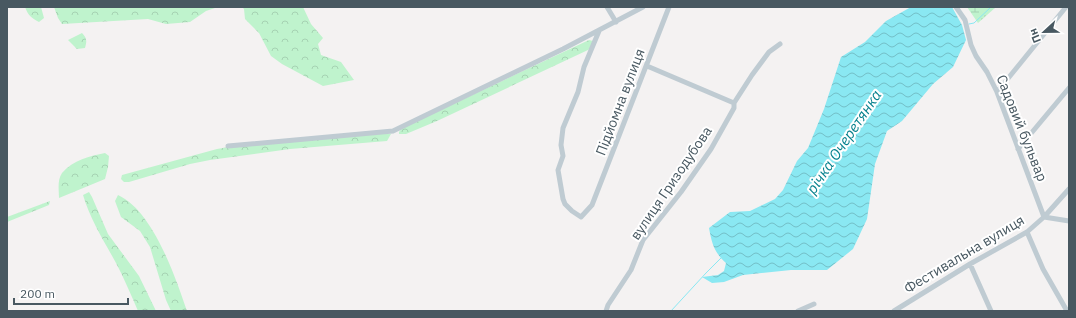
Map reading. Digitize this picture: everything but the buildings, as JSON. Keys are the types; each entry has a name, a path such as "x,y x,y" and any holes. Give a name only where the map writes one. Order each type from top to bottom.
{"street":[{"path":"607,7 616,22"},
{"path":"228,146 393,131 600,31 643,7"},
{"name":"Підйомна вулиця","path":"600,31 584,67 578,92 563,128 560,145 562,156 558,170 563,199 572,212 581,217 592,206 669,7"},
{"name":"Садовий бульвар","path":"956,7 965,20 971,45 976,56 987,72 997,92 1044,217"},
{"path":"997,92 1066,7"},
{"name":"вулиця Гризодубова","path":"606,311 612,298 631,270 643,240 681,192 711,149 734,108 734,103 752,75 769,52 780,44"},
{"path":"647,66 734,103"},
{"path":"1018,149 1069,88"},
{"path":"1044,217 1069,189"},
{"name":"Фестивальна вулиця","path":"894,311 970,264 1027,232 1044,217 1069,221"},
{"path":"1027,232 1043,269 1067,311"},
{"path":"970,264 991,311"},
{"path":"798,311 814,304"}],"green space":[{"path":"25,7 41,7 44,18 39,22 36,21 30,16"},
{"path":"54,7 218,7 206,11 190,22 166,24 148,19 62,24"},
{"path":"242,7 303,7 311,24 323,38 318,44 321,55 341,62 354,80 323,86 282,64 271,56 259,33 245,19 244,9"},
{"path":"967,7 996,7 978,23"},
{"path":"82,33 86,40 85,48 77,49 68,40"},
{"path":"589,40 593,41 592,47 588,50 437,121 406,134 399,134 402,128"},
{"path":"391,134 387,141 290,149 210,160 190,164 129,182 124,182 121,179 122,175 217,149 240,145"},
{"path":"105,153 109,156 105,179 59,198 59,179 66,169 82,159"},
{"path":"89,192 108,234 139,276 156,311 138,311 119,269 89,213 83,195"},
{"path":"118,195 131,203 142,215 152,230 169,263 187,311 171,311 166,300 150,247 140,231 121,217 115,201"},
{"path":"50,201 49,205 7,222 7,217"}],"water":[{"path":"911,7 952,7 962,25 966,40 953,67 933,84 902,121 887,131 875,164 867,219 853,249 827,270 791,270 743,275 724,282 712,283 702,277 718,275 724,271 726,263 714,247 709,228 730,212 750,211 775,199 783,190 797,161 808,148 824,109 841,57 865,42 886,21"}],"waterway":[{"name":"річка Очеретянка","path":"969,24 974,23 991,7"},
{"name":"річка Очеретянка","path":"671,311 721,258"}]}
